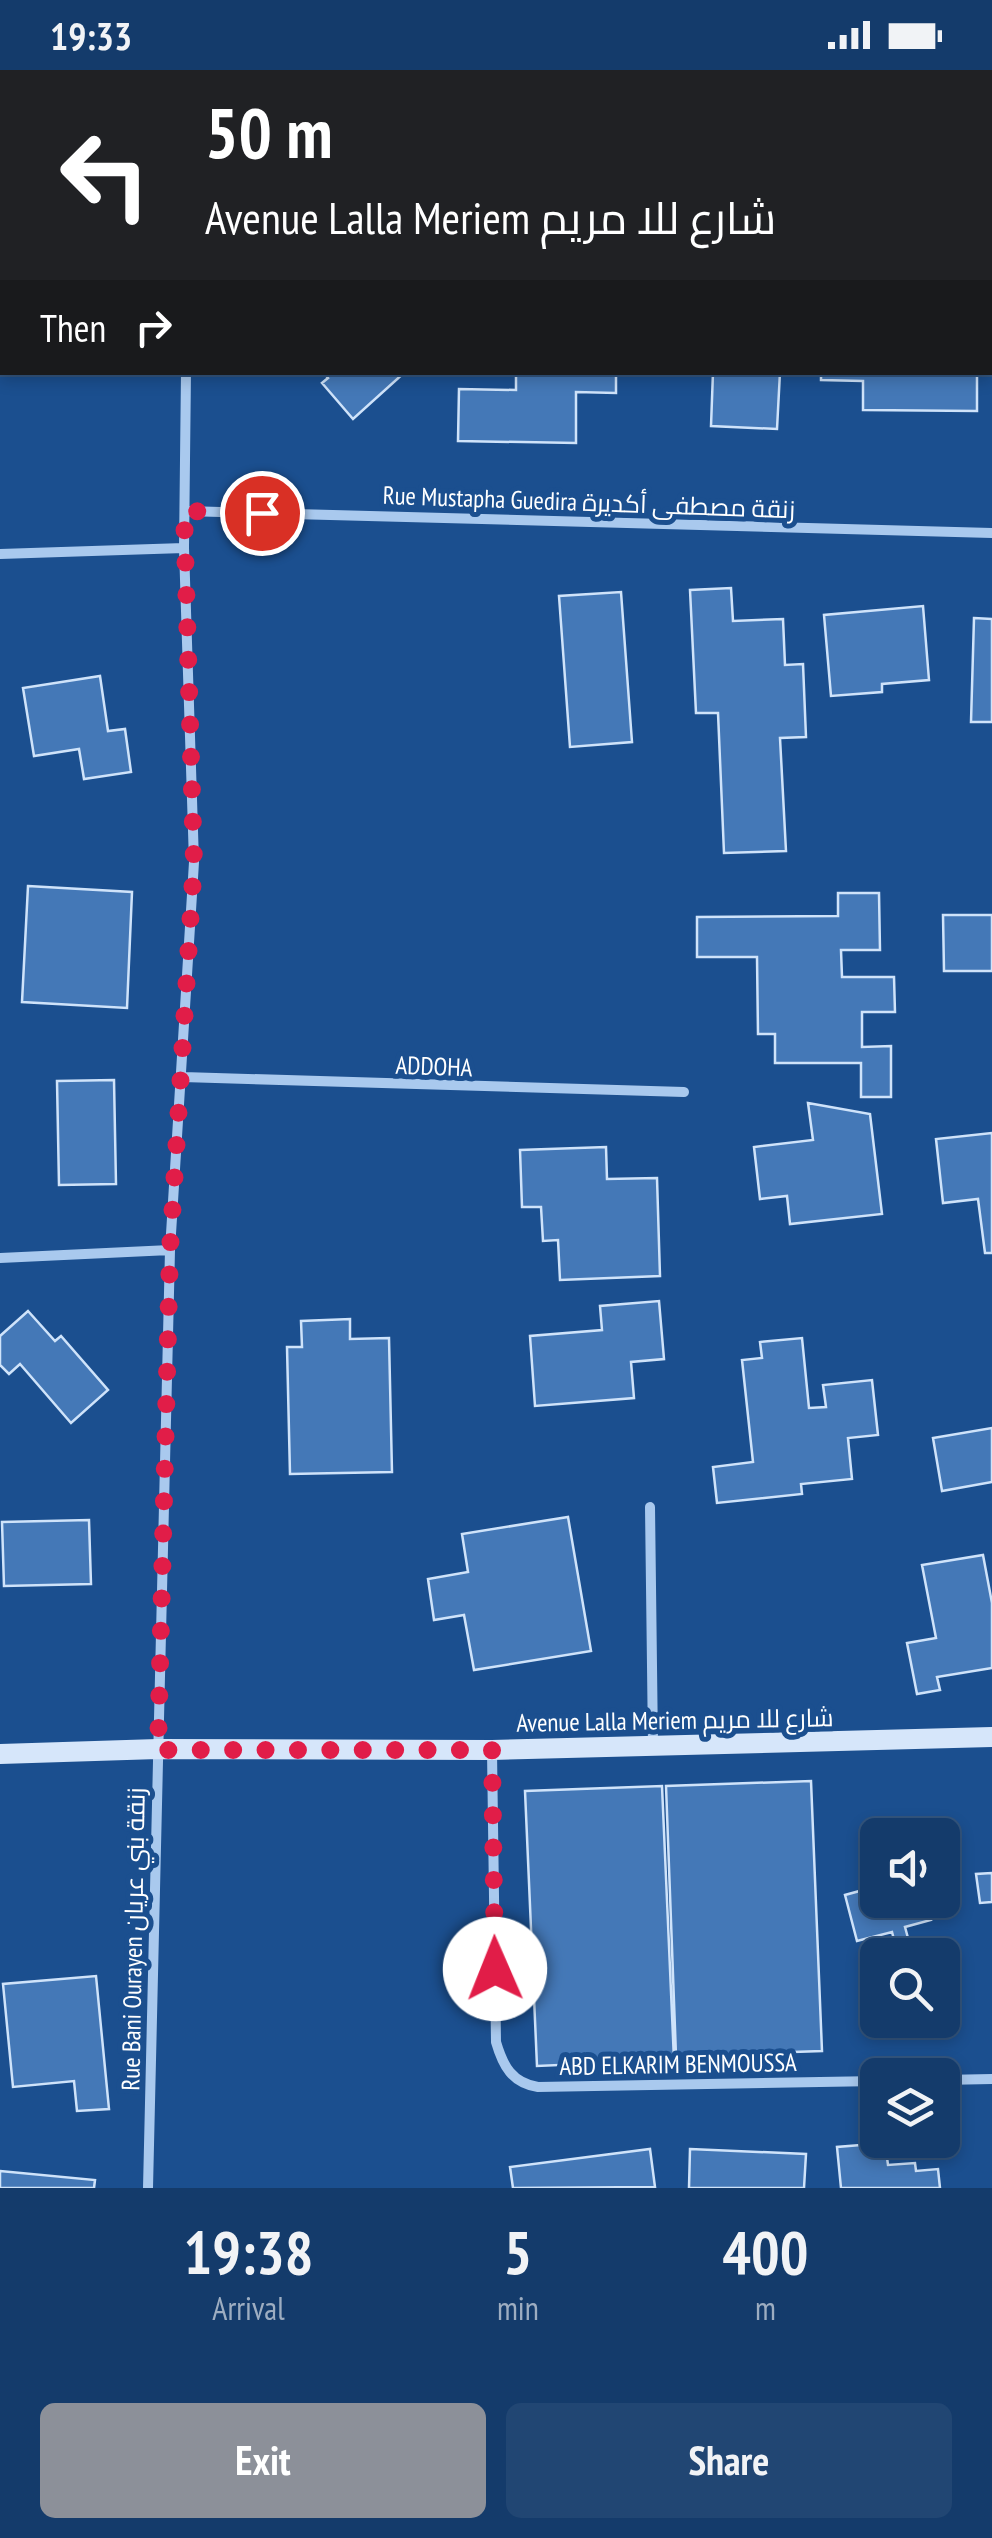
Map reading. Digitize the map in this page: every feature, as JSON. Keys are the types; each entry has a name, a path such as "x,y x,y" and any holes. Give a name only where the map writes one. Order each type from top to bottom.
{"street":[{"name":"Rue Bani Ourayen زنقة بني عريان","path":"148,2188 170,1250 194,862 184,548 186,375"},
{"name":"Rue Mustapha Guedira زنقة مصطفى أكديرة","path":"184,511 992,533"},
{"path":"0,554 184,548"},
{"name":"ADDOHA","path":"182,1077 684,1092"},
{"path":"0,1258 170,1250"},
{"path":"650,1507 653,1745"},
{"name":"Avenue Lalla Meriem شارع للا مريم","path":"0,1754 492,1750 992,1737"},
{"name":"ABD ELKARIM BENMOUSSA","path":"492,1750 496,2042 500,2058 516,2079 538,2087 860,2081"},
{"path":"960,2080 992,2079"}],"building":[{"path":"326,375 402,375 353,419 322,383 328,378"},
{"path":"516,375 616,375 616,393 576,392 576,443 458,441 459,389 516,390"},
{"path":"713,375 780,375 777,429 711,426"},
{"path":"821,375 977,375 977,411 863,410 863,381 821,380"},
{"path":"731,588 733,621 783,619 785,665 803,664 806,737 780,738 786,851 724,853 718,713 696,713 690,590"},
{"path":"621,592 632,742 570,747 559,596"},
{"path":"923,606 929,680 882,684 882,692 831,696 824,615"},
{"path":"974,618 992,619 992,722 971,722"},
{"path":"100,676 108,731 125,729 131,772 84,779 79,749 34,756 23,688"},
{"path":"28,886 132,892 127,1008 22,1002"},
{"path":"838,893 879,893 880,950 841,950 842,977 894,977 895,1012 862,1012 862,1047 891,1046 891,1097 861,1097 861,1063 775,1063 775,1034 758,1034 757,957 697,957 697,917 838,916"},
{"path":"943,915 992,915 992,971 944,971"},
{"path":"114,1080 116,1184 59,1185 57,1081"},
{"path":"808,1103 870,1114 882,1214 790,1224 787,1196 760,1199 754,1147 813,1140"},
{"path":"992,1133 992,1253 985,1253 978,1199 943,1203 936,1139"},
{"path":"606,1147 607,1179 657,1178 660,1276 560,1280 558,1240 543,1241 541,1207 522,1207 520,1150"},
{"path":"659,1301 664,1359 631,1362 634,1398 535,1406 530,1336 602,1330 600,1306"},
{"path":"28,1311 55,1341 61,1336 108,1390 71,1423 20,1364 9,1374 0,1365 0,1336"},
{"path":"350,1319 350,1339 389,1338 392,1472 290,1474 287,1347 302,1347 301,1321"},
{"path":"802,1338 809,1408 826,1407 823,1385 872,1380 878,1435 848,1438 852,1479 801,1484 802,1494 717,1503 713,1467 753,1462 742,1360 762,1358 760,1342"},
{"path":"992,1428 992,1482 942,1491 933,1438"},
{"path":"568,1517 591,1651 474,1670 464,1615 434,1620 428,1579 468,1572 462,1534"},
{"path":"89,1520 91,1584 4,1586 2,1522"},
{"path":"983,1555 992,1603 992,1668 937,1677 940,1690 917,1694 907,1643 936,1638 922,1565"},
{"path":"811,1781 822,2051 676,2056 666,1786"},
{"path":"662,1786 674,2060 537,2066 525,1791"},
{"path":"992,1873 992,1902 980,1903 976,1874"},
{"path":"860,1891 860,1918 931,1920 905,1927 908,1938 894,1938 892,1932 857,1941 845,1895"},
{"path":"96,1976 109,2109 77,2111 74,2081 13,2087 3,1984"},
{"path":"860,2145 860,2158 887,2158 888,2165 915,2163 916,2171 938,2169 940,2188 841,2188 837,2147"},
{"path":"650,2149 655,2187 513,2188 510,2167"},
{"path":"690,2149 806,2154 804,2188 689,2188"},
{"path":"0,2171 95,2180 94,2188 0,2188"}],"route":[{"path":"262,513 184,511 194,862 170,1250 158,1750 492,1750 495,1969"}]}
